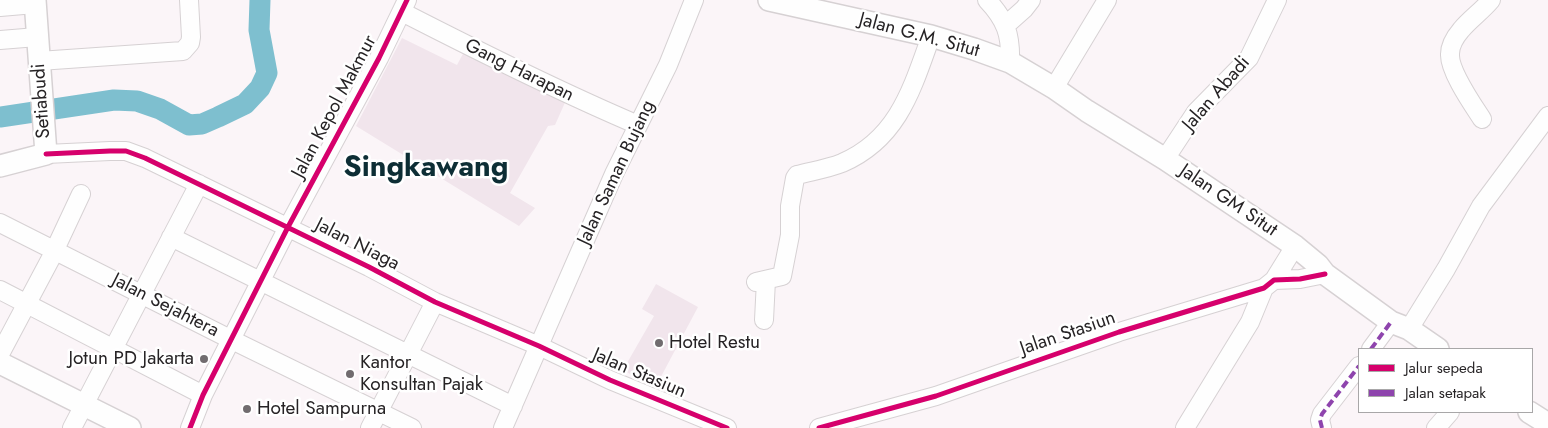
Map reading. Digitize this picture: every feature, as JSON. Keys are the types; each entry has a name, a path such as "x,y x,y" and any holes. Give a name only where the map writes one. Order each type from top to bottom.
{"main road":[{"name":"Jalan G.M. Situt","path":"769,0 932,36 1010,62"},
{"name":"Setiabudi","path":"0,166 46,154 35,2"},
{"name":"Jalan GM Situt","path":"1010,62 1165,159 1295,246 1318,265 1325,274 1400,326 1436,348"},
{"path":"0,363 130,428"},
{"path":"1531,413 1548,424"}],"street":[{"path":"39,61 183,51 190,43 191,37 189,0"},
{"name":"Jalan Saman Bujang","path":"502,428 614,174 668,65 694,0"},
{"path":"987,0 1006,25 1011,47 1010,62"},
{"path":"1006,25 1031,0"},
{"path":"1054,88 1107,0"},
{"name":"Jalan Abadi","path":"1165,159 1196,112 1249,58 1277,0"},
{"path":"1482,119 1458,78 1450,58 1450,52 1454,40 1462,29 1491,0"},
{"path":"0,7 35,2"},
{"name":"Gang Harapan","path":"405,6 466,45 576,98 638,125"},
{"name":"Jalan Kepol Makmur","path":"190,428 203,395 288,228 405,6"},
{"path":"764,320 761,281 782,276 790,235 790,206 795,178 797,175 842,163 874,144 898,116 932,36"},
{"path":"0,40 37,37"},
{"path":"1373,348 1400,326 1446,269 1481,206 1548,116"},
{"name":"Jalan Niaga","path":"46,154 92,151 126,152 145,158 369,267 434,302 539,346"},
{"path":"72,428 199,184"},
{"path":"0,354 28,304 82,194"},
{"name":"Jalan Sejahtera","path":"0,222 232,340 412,428"},
{"path":"171,237 512,406"},
{"path":"1185,428 1250,322 1269,284 1295,246"},
{"name":"Jalan Stasiun","path":"820,428 936,396 1119,332 1269,284 1325,274"},
{"path":"0,290 203,395"},
{"path":"370,428 434,302"},
{"name":"Jalan Stasiun","path":"539,346 610,380 727,428"},
{"path":"1322,428 1320,420 1322,414 1358,367"},
{"path":"1436,428 1449,413"}],"shaded area":[{"path":"402,38 457,65 466,48 567,98 555,125 548,126 510,193 535,208 519,226 356,126"},
{"name":"Hotel Restu","path":"656,284 698,307 655,388 623,370 654,316 642,309"}],"waterway":[{"path":"0,117 114,100 137,101 160,109 189,125 202,124 218,117 245,104 260,88 267,73 259,30 260,0"}],"marked path":[{"path":"1372,348 1391,322"},
{"path":"1322,428 1320,420 1322,414 1358,367"}],"cycle path":[{"path":"190,428 203,395 288,227 379,58 407,0"},
{"path":"46,154 126,151 145,158 369,267 435,302 539,346 610,380 727,428"},
{"path":"819,428 936,396 1119,332 1264,288 1274,280 1300,279 1325,274"}],"place":[{"name":"Hotel Restu","path":"659,343"},
{"name":"Jotun PD Jakarta","path":"204,359"},
{"name":"Kantor Konsultan Pajak","path":"350,374"},
{"name":"Hotel Sampurna","path":"247,409"}],"district":[{"name":"Singkawang","path":"426,169"}]}
